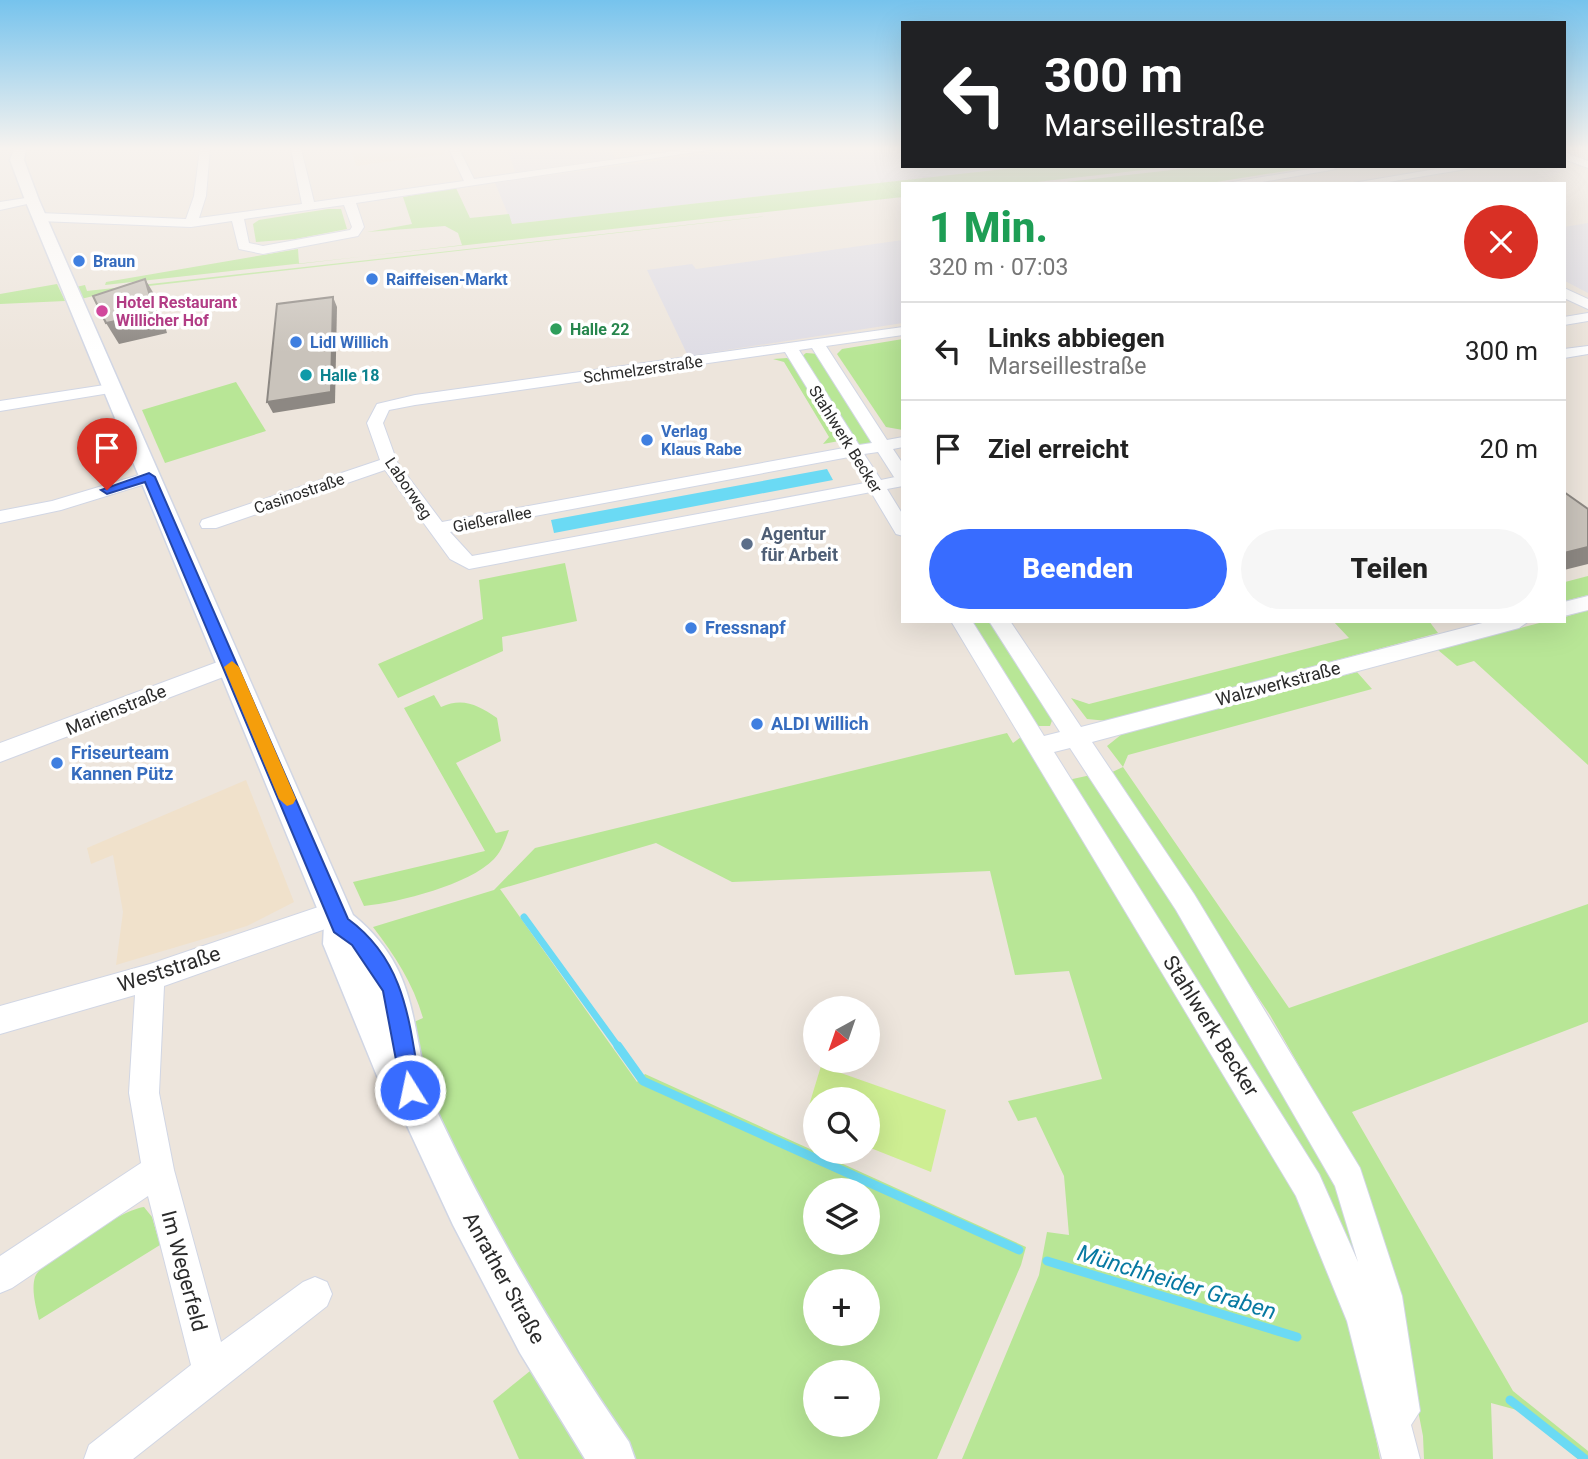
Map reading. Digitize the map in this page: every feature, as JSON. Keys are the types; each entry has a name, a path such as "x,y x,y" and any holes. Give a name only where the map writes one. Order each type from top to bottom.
{"street":[{"name":"Anrather Straße","path":"39,217 338,919 340,944 390,1063 410,1090 498,1270 541,1348 612,1459"},
{"path":"41,217 191,223 244,217"},
{"path":"191,223 193,217"},
{"path":"238,218 243,246 263,250 355,233 358,227 355,217"},
{"path":"1566,293 1588,305"},
{"path":"1566,321 1588,317"},
{"name":"Schmelzerstraße","path":"383,407 901,331"},
{"name":"Stahlwerk Becker","path":"817,344 901,476"},
{"name":"Stahlwerk Becker","path":"790,348 901,527"},
{"path":"1566,354 1588,350"},
{"path":"0,406 111,389"},
{"name":"Laborweg","path":"383,407 375,423 389,463 437,529"},
{"name":"Gießerallee","path":"901,442 437,529 459,558 469,563 876,487 901,480"},
{"name":"Casinostraße","path":"209,524 389,463"},
{"path":"0,517 55,506 149,477"},
{"path":"1566,608 1588,603"},
{"name":"Stahlwerk Becker","path":"962,623 1308,1185 1365,1321 1403,1459"},
{"name":"Stahlwerk Becker","path":"1000,623 1185,902 1349,1179 1385,1296 1405,1438 1403,1459"},
{"name":"Walzwerkstraße","path":"1038,747 1511,623"},
{"name":"Marienstraße","path":"0,753 231,664"},
{"name":"Weststraße","path":"0,1020 338,919"},
{"name":"Im Wegerfeld","path":"150,977 144,1093 158,1170 211,1372"},
{"path":"0,1276 158,1170"},
{"path":"103,1459 211,1372 315,1294"}],"shaded area":[{"path":"509,217 574,217 512,224"},
{"path":"1588,223 1588,293 1566,282 1566,227"},
{"path":"901,240 901,323 688,356 647,270 692,264 696,269"},
{"path":"246,780 294,902 247,926 116,965 123,912 113,855 91,864 87,848"}],"green space":[{"path":"277,217 343,217 347,229 295,239 256,242 253,224 259,220"},
{"path":"410,217 510,217 512,224 574,217 722,217 362,257 462,245 458,233 445,226 367,232 412,224"},
{"path":"758,217 122,289 81,299 76,287 85,285 87,291"},
{"path":"298,249 299,264 105,285 106,282"},
{"path":"57,284 65,301 0,304 0,294"},
{"path":"901,339 901,430 886,427 837,354 842,349"},
{"path":"806,353 819,354 873,442 866,447 857,445 801,357"},
{"path":"787,358 794,363 838,434 839,441 823,444 829,437 784,362 773,359"},
{"path":"236,382 266,431 165,463 142,410"},
{"path":"565,563 577,621 502,637 503,651 398,698 378,664 483,619 479,580"},
{"path":"1588,576 1588,595 1566,601 1566,582"},
{"path":"1588,610 1588,765 1474,661 1457,666 1438,650 1539,623 1566,623 1566,617"},
{"path":"969,623 993,623 1054,715 1050,726 1036,726"},
{"path":"1335,623 1430,623 1438,633 1108,721 1087,719 1071,698 1089,704 1349,638"},
{"path":"1357,672 1372,689 1128,755 1123,767 1107,746 1122,734"},
{"path":"434,695 441,707 456,703 470,704 497,718 501,741 456,763 496,833 509,830 497,856 468,877 433,891 364,906 353,882 485,851 404,708"},
{"path":"1007,733 1013,743 1021,737 1300,1193 1357,1344 1380,1459 962,1459 1039,1275 1047,1232 1069,1235 1064,1176 1036,1117 1018,1121 1008,1101 1102,1079 1069,971 1015,975 990,871 732,882 656,843 500,889 637,1082 645,1074 803,1146 803,1164 843,1164 874,1178 803,1178 803,1255 880,1255 880,1181 1026,1247 1021,1265 937,1459 636,1459 537,1304 477,1194 450,1139 407,1025 423,1018 419,1005 402,970 373,927 494,890 535,848"},
{"path":"1123,767 1289,1008 1588,904 1588,1022 1352,1112 1513,1391 1588,1451 1588,1459 1578,1459 1517,1410 1491,1403 1493,1459 1424,1459 1423,1436 1391,1272 1356,1165 1270,1015 1108,774"},
{"path":"1091,775 1249,1023 1342,1187 1369,1293 1316,1176 1229,1030 1068,780"},
{"path":"819,1073 841,1073 946,1110 931,1172 880,1152 880,1087 815,1087"},
{"path":"144,1207 152,1217 160,1245 39,1320 34,1287 35,1277 41,1269 52,1258 85,1236 120,1216"},
{"path":"530,1371 587,1459 519,1459 493,1401"}],"water":[{"path":"827,469 833,480 554,533 551,520"}],"building":[{"path":"145,279 155,313 106,323 93,296"},
{"name":"Halle 18","path":"333,297 331,392 267,402 277,304"},
{"path":"1566,493 1588,509 1588,547 1566,552"}],"waterway":[{"name":"Münchheider Graben","path":"524,917 619,1048"},
{"name":"Münchheider Graben","path":"618,1046 643,1081 1019,1250"},
{"name":"Münchheider Graben","path":"1047,1261 1297,1337"},
{"name":"Münchheider Graben","path":"1510,1400 1585,1459"}],"slow traffic":[{"path":"232,667 287,799"}],"place":[{"name":"Braun","path":"79,261"},
{"name":"Raiffeisen-Markt","path":"372,279"},
{"name":"Hotel Restaurant Willicher Hof","path":"102,311"},
{"name":"Halle 22","path":"556,329"},
{"name":"Lidl Willich","path":"296,342"},
{"name":"Halle 18","path":"306,375"},
{"name":"Verlag Klaus Rabe","path":"647,440"},
{"name":"Agentur für Arbeit","path":"747,544"},
{"name":"Fressnapf","path":"691,628"},
{"name":"ALDI Willich","path":"757,724"},
{"name":"Friseurteam Kannen Pütz","path":"57,763"}],"route":[{"path":"107,490 149,477 341,925 359,938 392,988 410,1090"}]}
